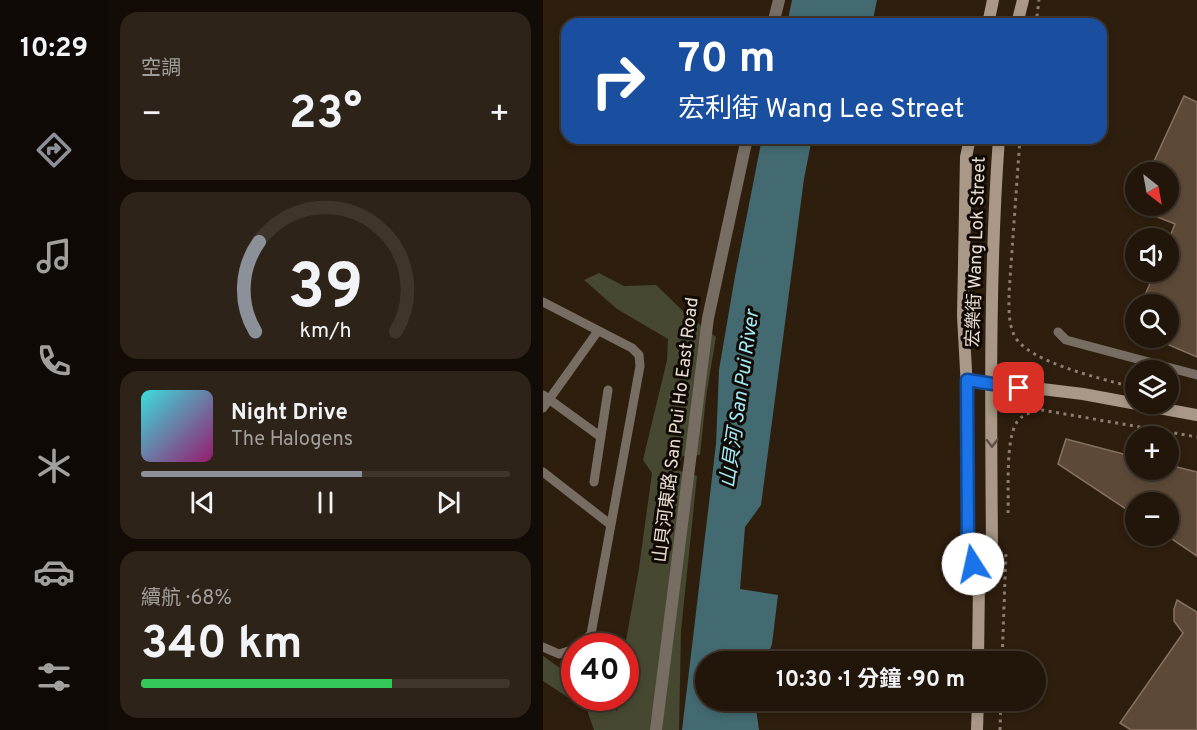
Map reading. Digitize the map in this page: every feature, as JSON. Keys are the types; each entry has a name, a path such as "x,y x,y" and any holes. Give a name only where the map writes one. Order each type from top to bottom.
{"street":[{"path":"774,18 779,0"},
{"path":"989,18 993,0"},
{"path":"1018,18 1023,0"},
{"name":"山貝河東路 San Pui Ho East Road","path":"656,730 708,318 746,144"},
{"name":"宏樂街 Wang Lok Street","path":"969,144 966,157 963,316 967,380 968,548 979,580 978,651"},
{"name":"宏樂街 Wang Lok Street","path":"979,580 992,547 993,220 999,144"},
{"path":"967,380 1083,394 1197,415"},
{"path":"977,730 978,711"}],"lane":[{"path":"543,302 632,348 639,355 641,366 591,633"},
{"path":"543,408 546,397 598,330"},
{"path":"1057,332 1066,340 1197,375"},
{"path":"594,482 608,390"},
{"path":"546,397 601,437"},
{"path":"543,472 611,525"},
{"path":"543,647 561,653"}],"path":[{"path":"1037,18 1039,0"},
{"path":"1020,144 1009,293 1010,318 1014,335 1023,347 1055,364 1125,385"},
{"path":"1028,413 1042,410 1197,438"},
{"path":"1000,730 1001,711"}],"green space":[{"path":"599,273 624,286 656,285 683,311 716,337 706,397 700,455 682,456 676,470 697,476 681,631 679,730 594,730 587,711 639,711 639,633 627,633 652,473 643,460 667,360 668,339 617,309 584,280"},
{"path":"543,656 561,669 561,693 543,681"}],"water":[{"path":"792,0 877,0 873,18 788,18"},
{"name":"山貝河 San Pui River","path":"761,144 811,144 804,179 761,505 745,527 740,589 778,595 772,644 770,651 695,651 695,711 756,711 759,730 682,730 716,444 719,370"}],"building":[{"path":"1184,96 1197,102 1197,357 1176,348 1179,348 1179,294 1145,294 1151,282 1179,282 1179,228 1173,228 1175,224 1155,216 1179,216 1179,162 1154,162"},
{"path":"1066,439 1125,454 1125,480 1179,480 1179,468 1197,472 1197,556 1179,544 1179,492 1125,492 1125,508 1058,464"},
{"path":"1177,600 1197,612 1197,730 1131,730 1120,723 1183,633 1174,621"}],"route":[{"path":"973,564 968,548 967,380 1019,388"}]}
